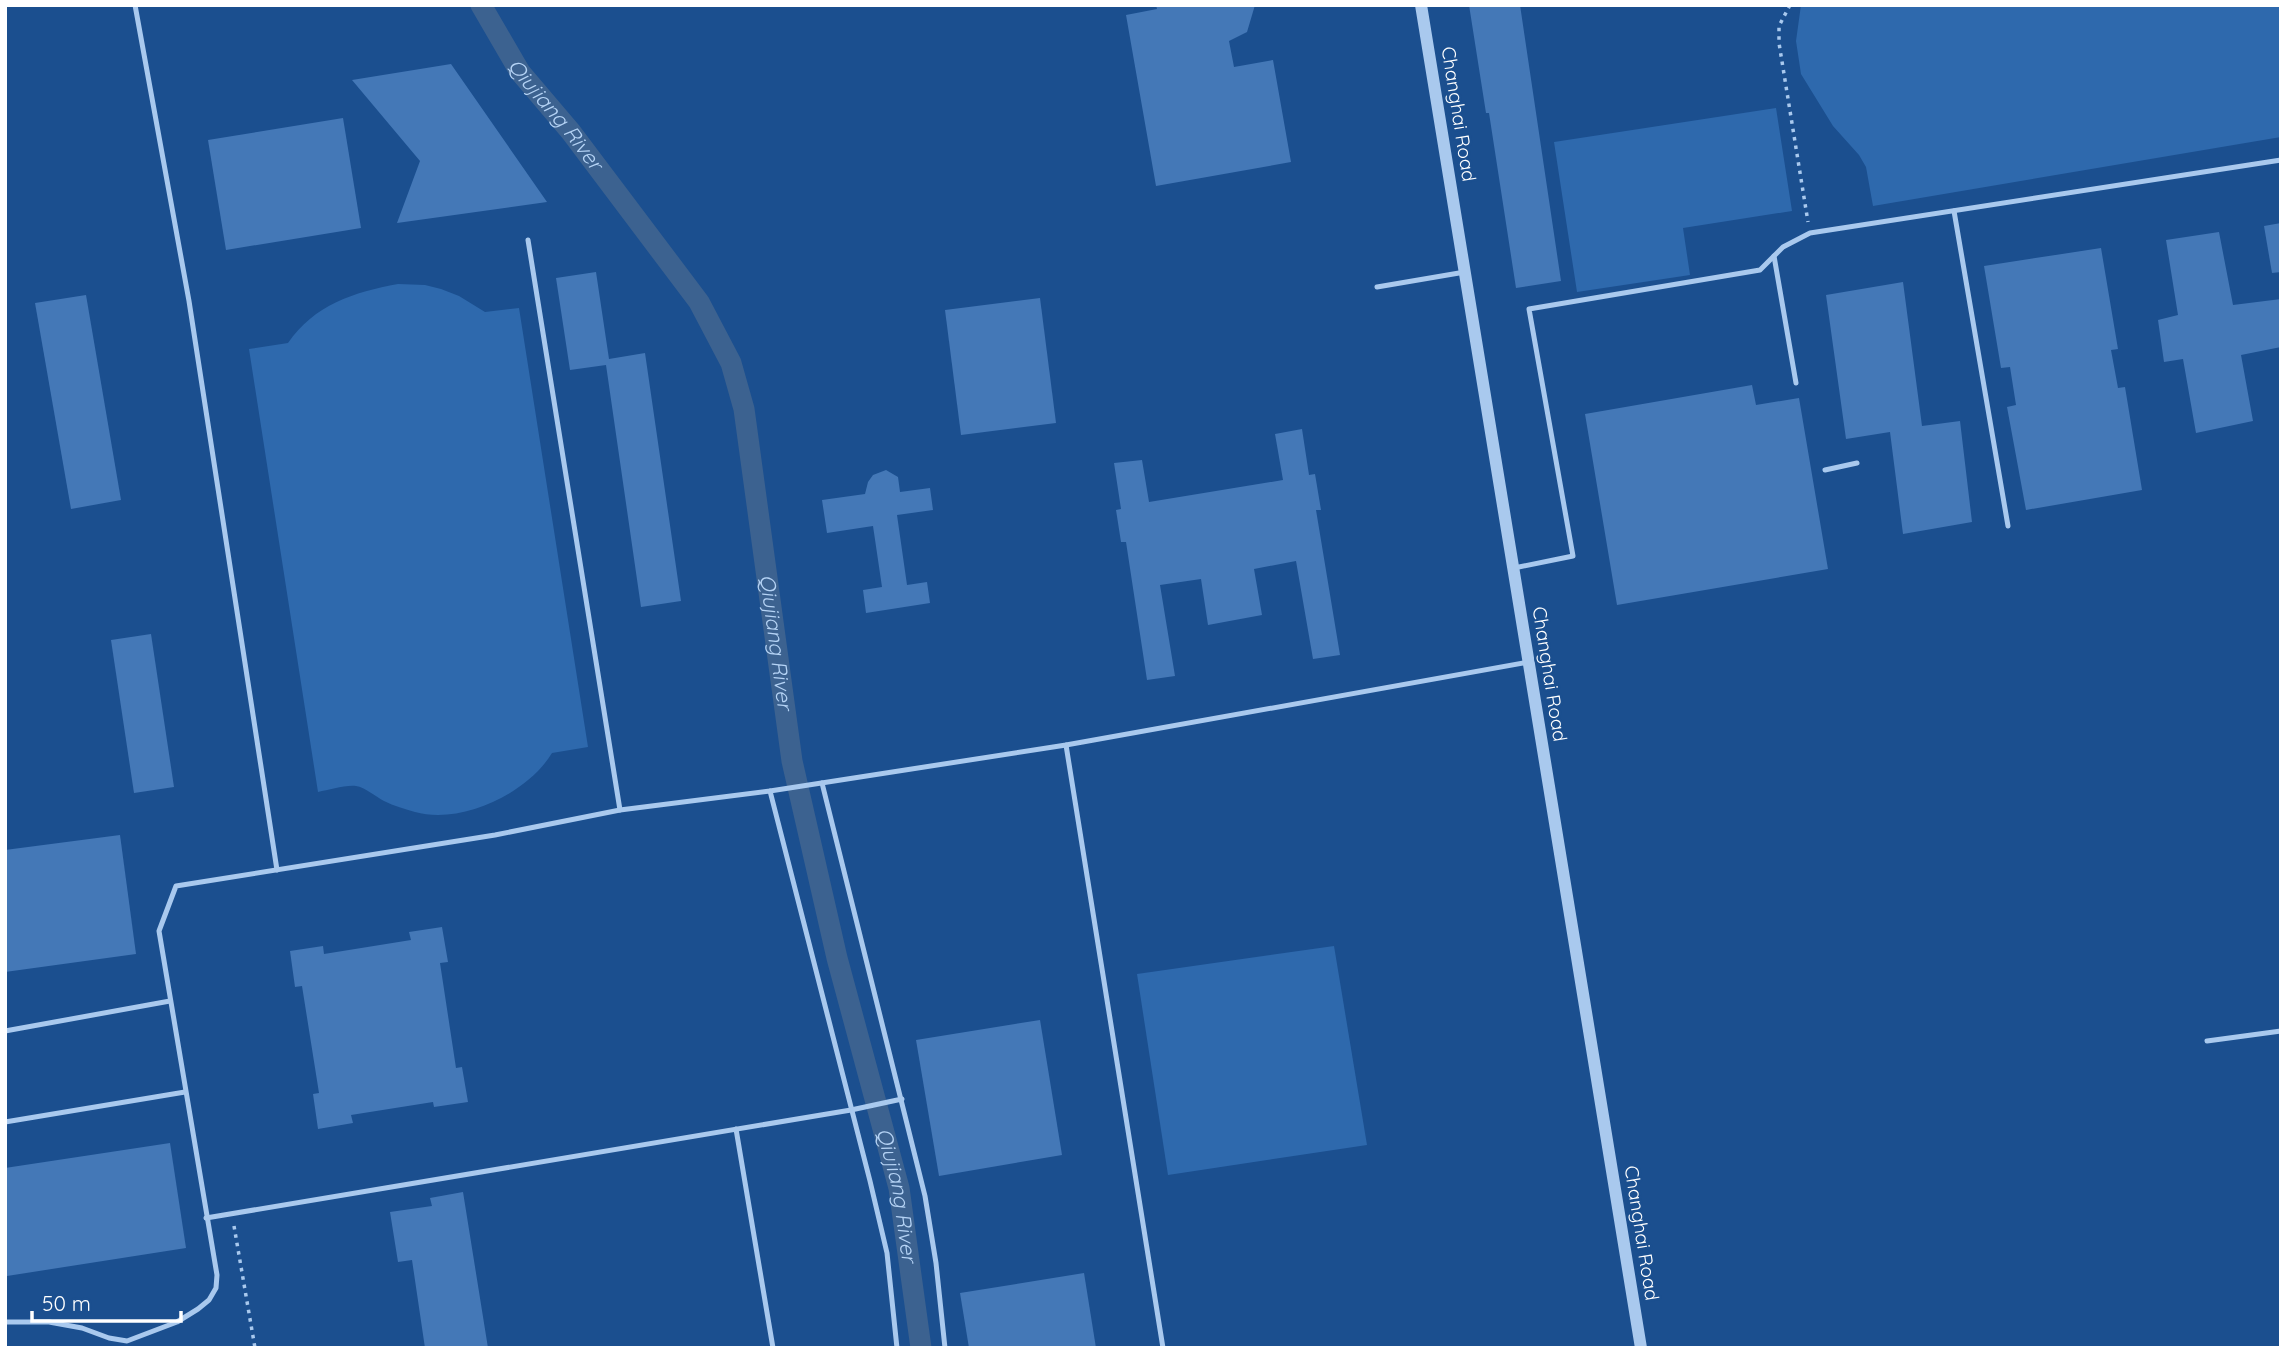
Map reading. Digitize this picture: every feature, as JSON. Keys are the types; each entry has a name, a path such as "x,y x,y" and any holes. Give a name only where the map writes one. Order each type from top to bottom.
{"street":[{"name":"Changhai Road","path":"1422,5 1641,1348"}],"lane":[{"path":"135,5 189,301 277,870"},
{"path":"1514,568 1573,556 1529,309 1760,270 1783,247 1810,233 2281,160"},
{"path":"1954,211 2008,526"},
{"path":"528,240 620,810"},
{"path":"1774,256 1796,383"},
{"path":"1377,287 1465,272"},
{"path":"1825,470 1857,463"},
{"path":"5,1322 49,1322 127,1341 177,1322 209,1300 216,1288 217,1275 159,931 176,886 495,835 620,810 770,791 1066,746 1529,662"},
{"path":"1066,746 1163,1348"},
{"path":"822,783 927,1210 945,1348"},
{"path":"770,791 887,1253 897,1348"},
{"path":"5,1031 170,1000"},
{"path":"2207,1041 2281,1031"},
{"path":"5,1122 186,1092"},
{"path":"206,1217 902,1100"},
{"path":"737,1129 774,1348"}],"path":[{"path":"1790,5 1779,26 1779,43 1810,233"},
{"path":"232,1214 255,1348"}],"shaded area":[{"path":"1801,5 2281,5 2281,137 1873,206 1866,167 1833,126 1801,74 1796,41"},
{"path":"1776,108 1792,211 1683,228 1690,275 1577,292 1554,142"},
{"path":"398,284 425,285 441,289 459,296 485,312 519,308 588,747 552,753 541,768 510,793 473,810 453,814 415,812 388,803 356,786 318,792 249,349 288,343 310,319 336,302 366,291"},
{"path":"1334,946 1367,1145 1168,1175 1137,974"}],"building":[{"path":"1156,5 1255,5 1247,32 1229,41 1234,67 1273,60 1291,162 1156,186 1126,15 1157,9"},
{"path":"1469,5 1520,5 1561,281 1516,288"},
{"path":"451,64 547,202 397,223 420,161 352,80"},
{"path":"343,118 361,228 226,250 208,140"},
{"path":"2281,223 2281,272 2272,273 2264,226"},
{"path":"2219,232 2233,305 2281,299 2281,347 2241,355 2253,421 2196,433 2183,359 2164,362 2158,320 2178,315 2166,240"},
{"path":"2101,248 2118,349 2111,350 2118,388 2125,387 2142,490 2026,510 2007,407 2016,405 2010,367 2001,368 1984,266"},
{"path":"596,272 609,359 645,353 681,601 641,607 606,365 570,370 556,278"},
{"path":"1903,282 1922,426 1960,421 1972,522 1903,534 1890,432 1846,439 1826,295"},
{"path":"86,295 121,500 71,509 35,303"},
{"path":"1040,298 1056,423 961,435 945,310"},
{"path":"1752,385 1756,405 1799,398 1828,569 1617,605 1585,414"},
{"path":"1302,429 1309,475 1315,474 1321,510 1316,510 1340,655 1313,659 1296,561 1254,569 1262,615 1208,625 1201,579 1160,585 1175,676 1147,680 1126,542 1121,542 1116,510 1121,509 1114,463 1142,460 1149,502 1283,480 1275,434"},
{"path":"886,470 898,477 900,492 930,488 933,510 897,515 907,585 927,582 930,603 866,613 863,590 882,587 873,526 827,533 822,500 865,494 873,475"},
{"path":"151,634 174,787 134,793 111,640"},
{"path":"120,835 136,954 5,972 5,850"},
{"path":"442,927 448,962 440,963 456,1068 462,1067 468,1102 434,1107 433,1102 351,1115 353,1123 318,1129 313,1094 319,1093 302,986 295,987 290,951 323,946 324,954 411,940 409,932"},
{"path":"1040,1020 1062,1155 939,1176 916,1040"},
{"path":"170,1143 186,1248 7,1276 5,1168"},
{"path":"463,1192 488,1348 425,1348 412,1260 398,1262 390,1212 432,1206 430,1198"},
{"path":"1084,1273 1096,1348 969,1348 960,1293"}],"waterway":[{"name":"Qiujiang River","path":"481,5 520,72 571,132 699,302 731,363 744,409 792,761 837,958 899,1188 921,1348"}]}
